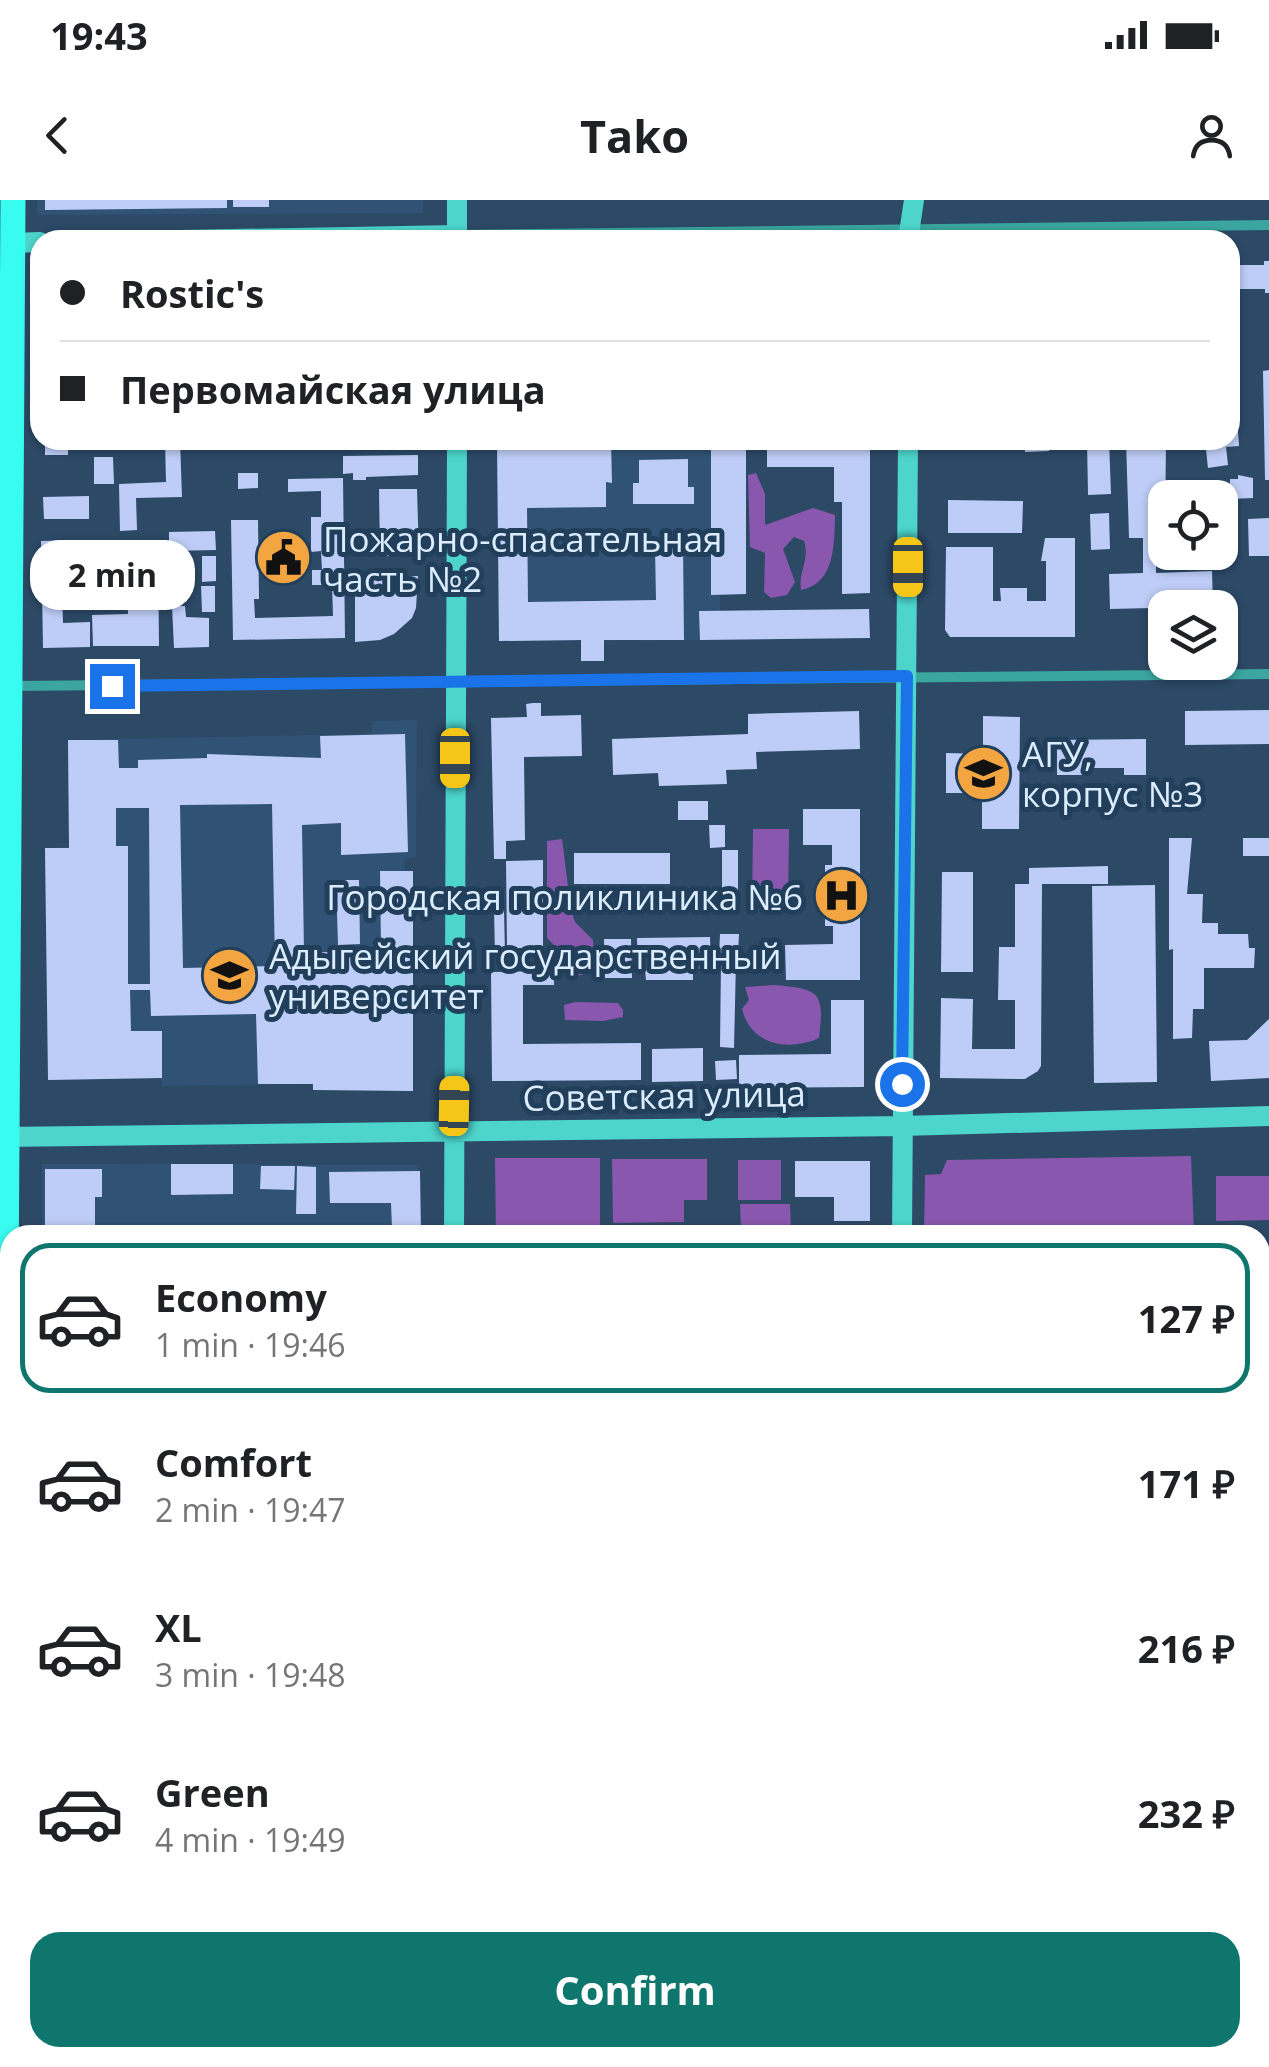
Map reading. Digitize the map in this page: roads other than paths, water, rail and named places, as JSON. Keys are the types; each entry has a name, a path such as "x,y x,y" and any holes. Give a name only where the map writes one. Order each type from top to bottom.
{"main road":[{"path":"4,1225 6,243 12,200"},
{"path":"457,200 457,230"},
{"path":"909,230 914,200"},
{"path":"454,1225 457,450"},
{"path":"902,1225 908,450"},
{"name":"Советская улица","path":"4,1137 902,1126 1269,1116"}],"street":[{"path":"1088,230 1269,225"},
{"path":"6,686 1269,674"}],"place":[{"name":"Пожарно-спасательная часть №2","path":"284,558"},
{"name":"АГУ, корпус №3","path":"983,773"},
{"name":"Городская поликлиника №6","path":"842,896"},
{"name":"Адыгейский государственный университет","path":"230,975"}]}
